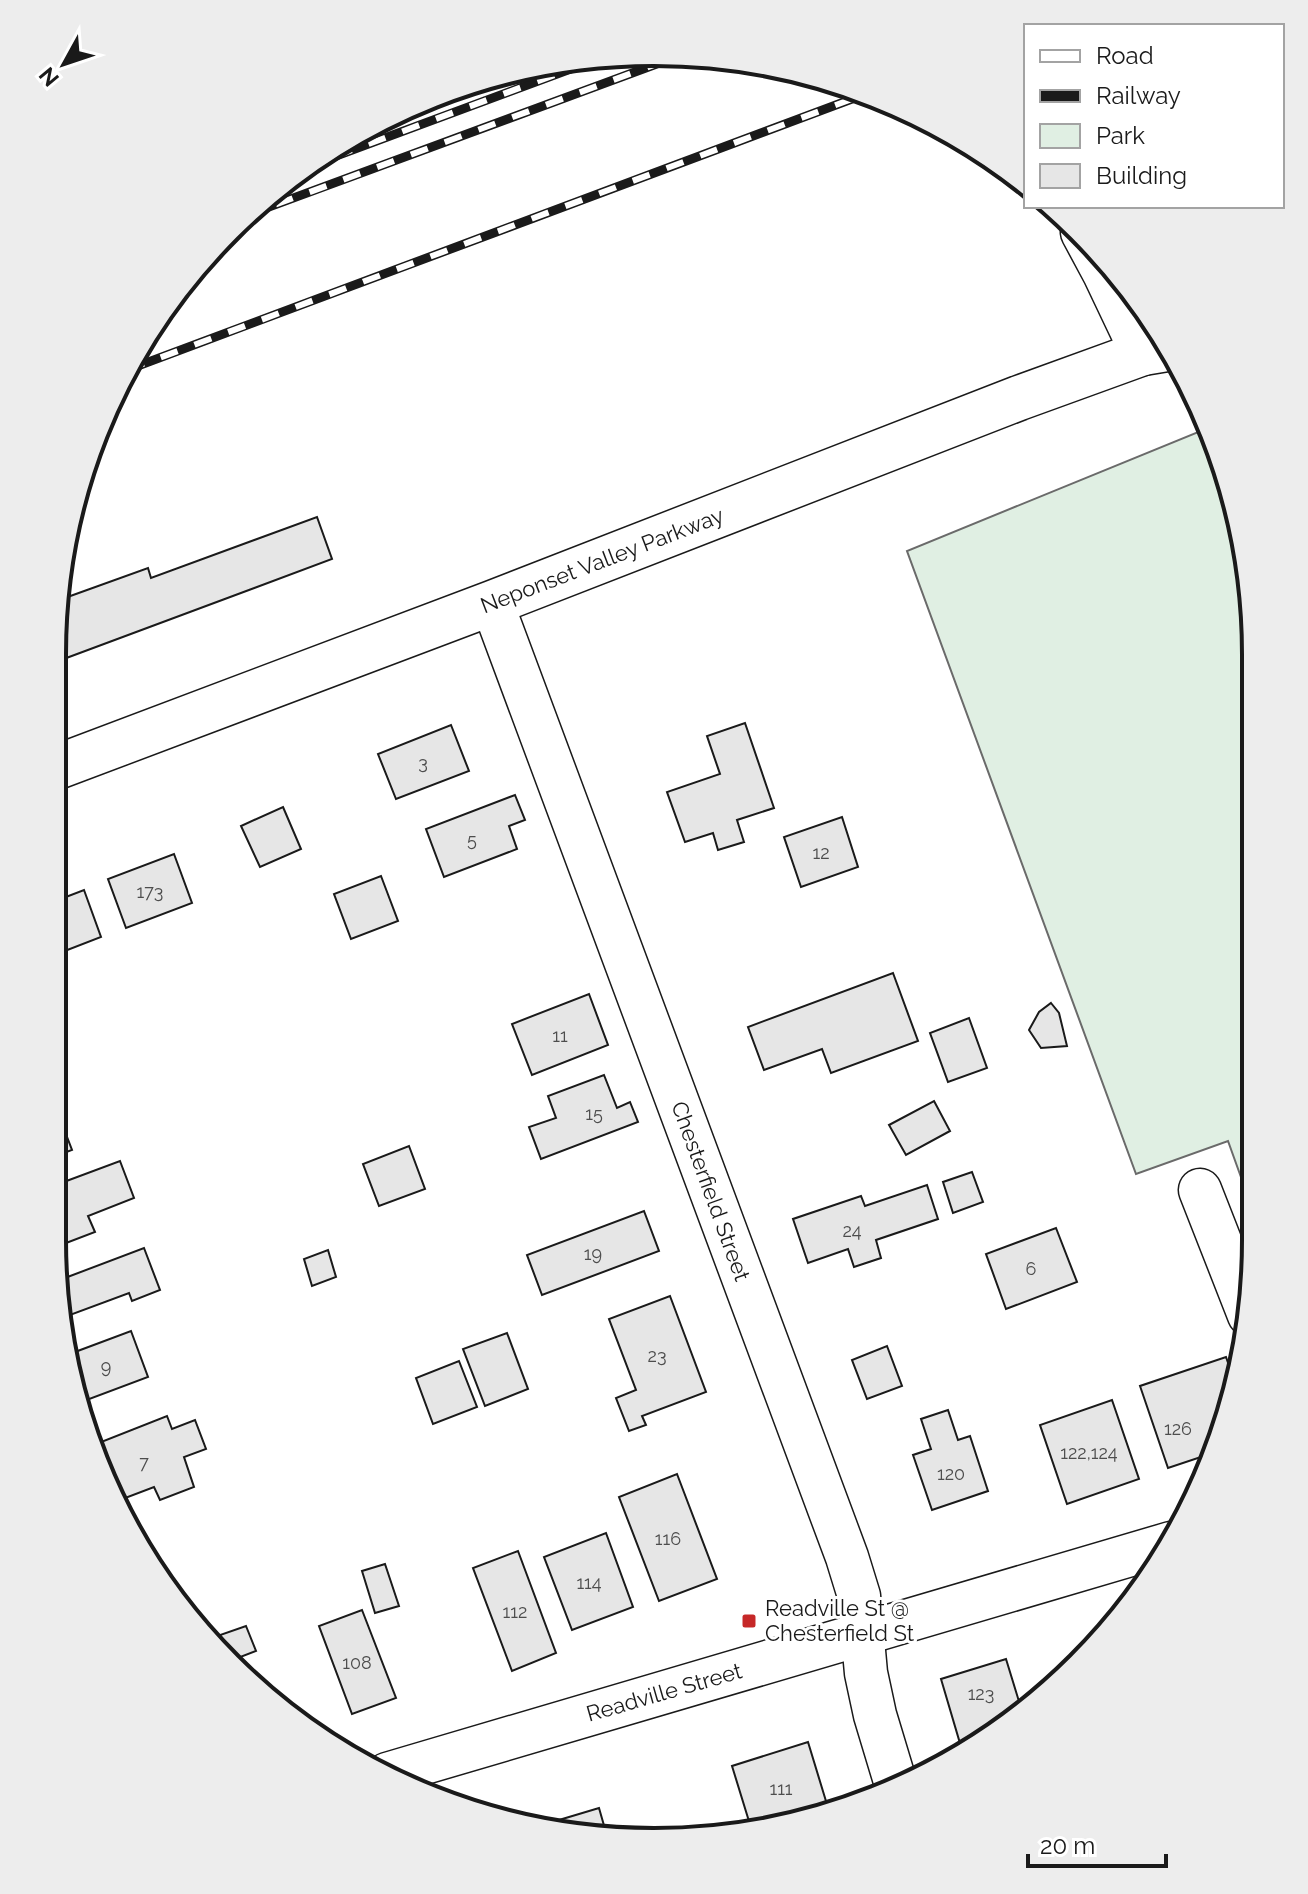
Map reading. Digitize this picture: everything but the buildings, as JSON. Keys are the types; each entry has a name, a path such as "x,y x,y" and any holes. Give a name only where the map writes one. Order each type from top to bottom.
{"main road":[{"path":"1119,294 1155,351"},
{"name":"Neponset Valley Parkway","path":"66,764 492,603 1004,404 1155,351"}],"street":[{"name":"Chesterfield Street","path":"492,603 847,1557 859,1596 866,1673 893,1776"},
{"path":"1200,1190 1240,1291"},
{"name":"Readville Street","path":"401,1770 1155,1548"}],"green space":[{"path":"1198,432 1211,465 1231,539 1241,616 1242,1180 1228,1141 1136,1174 907,551"}],"railway":[{"path":"275,205 651,66"},
{"path":"351,150 557,74"},
{"path":"143,364 850,100"}],"place":[{"name":"Readville St @ Chesterfield St","path":"749,1621"}]}
